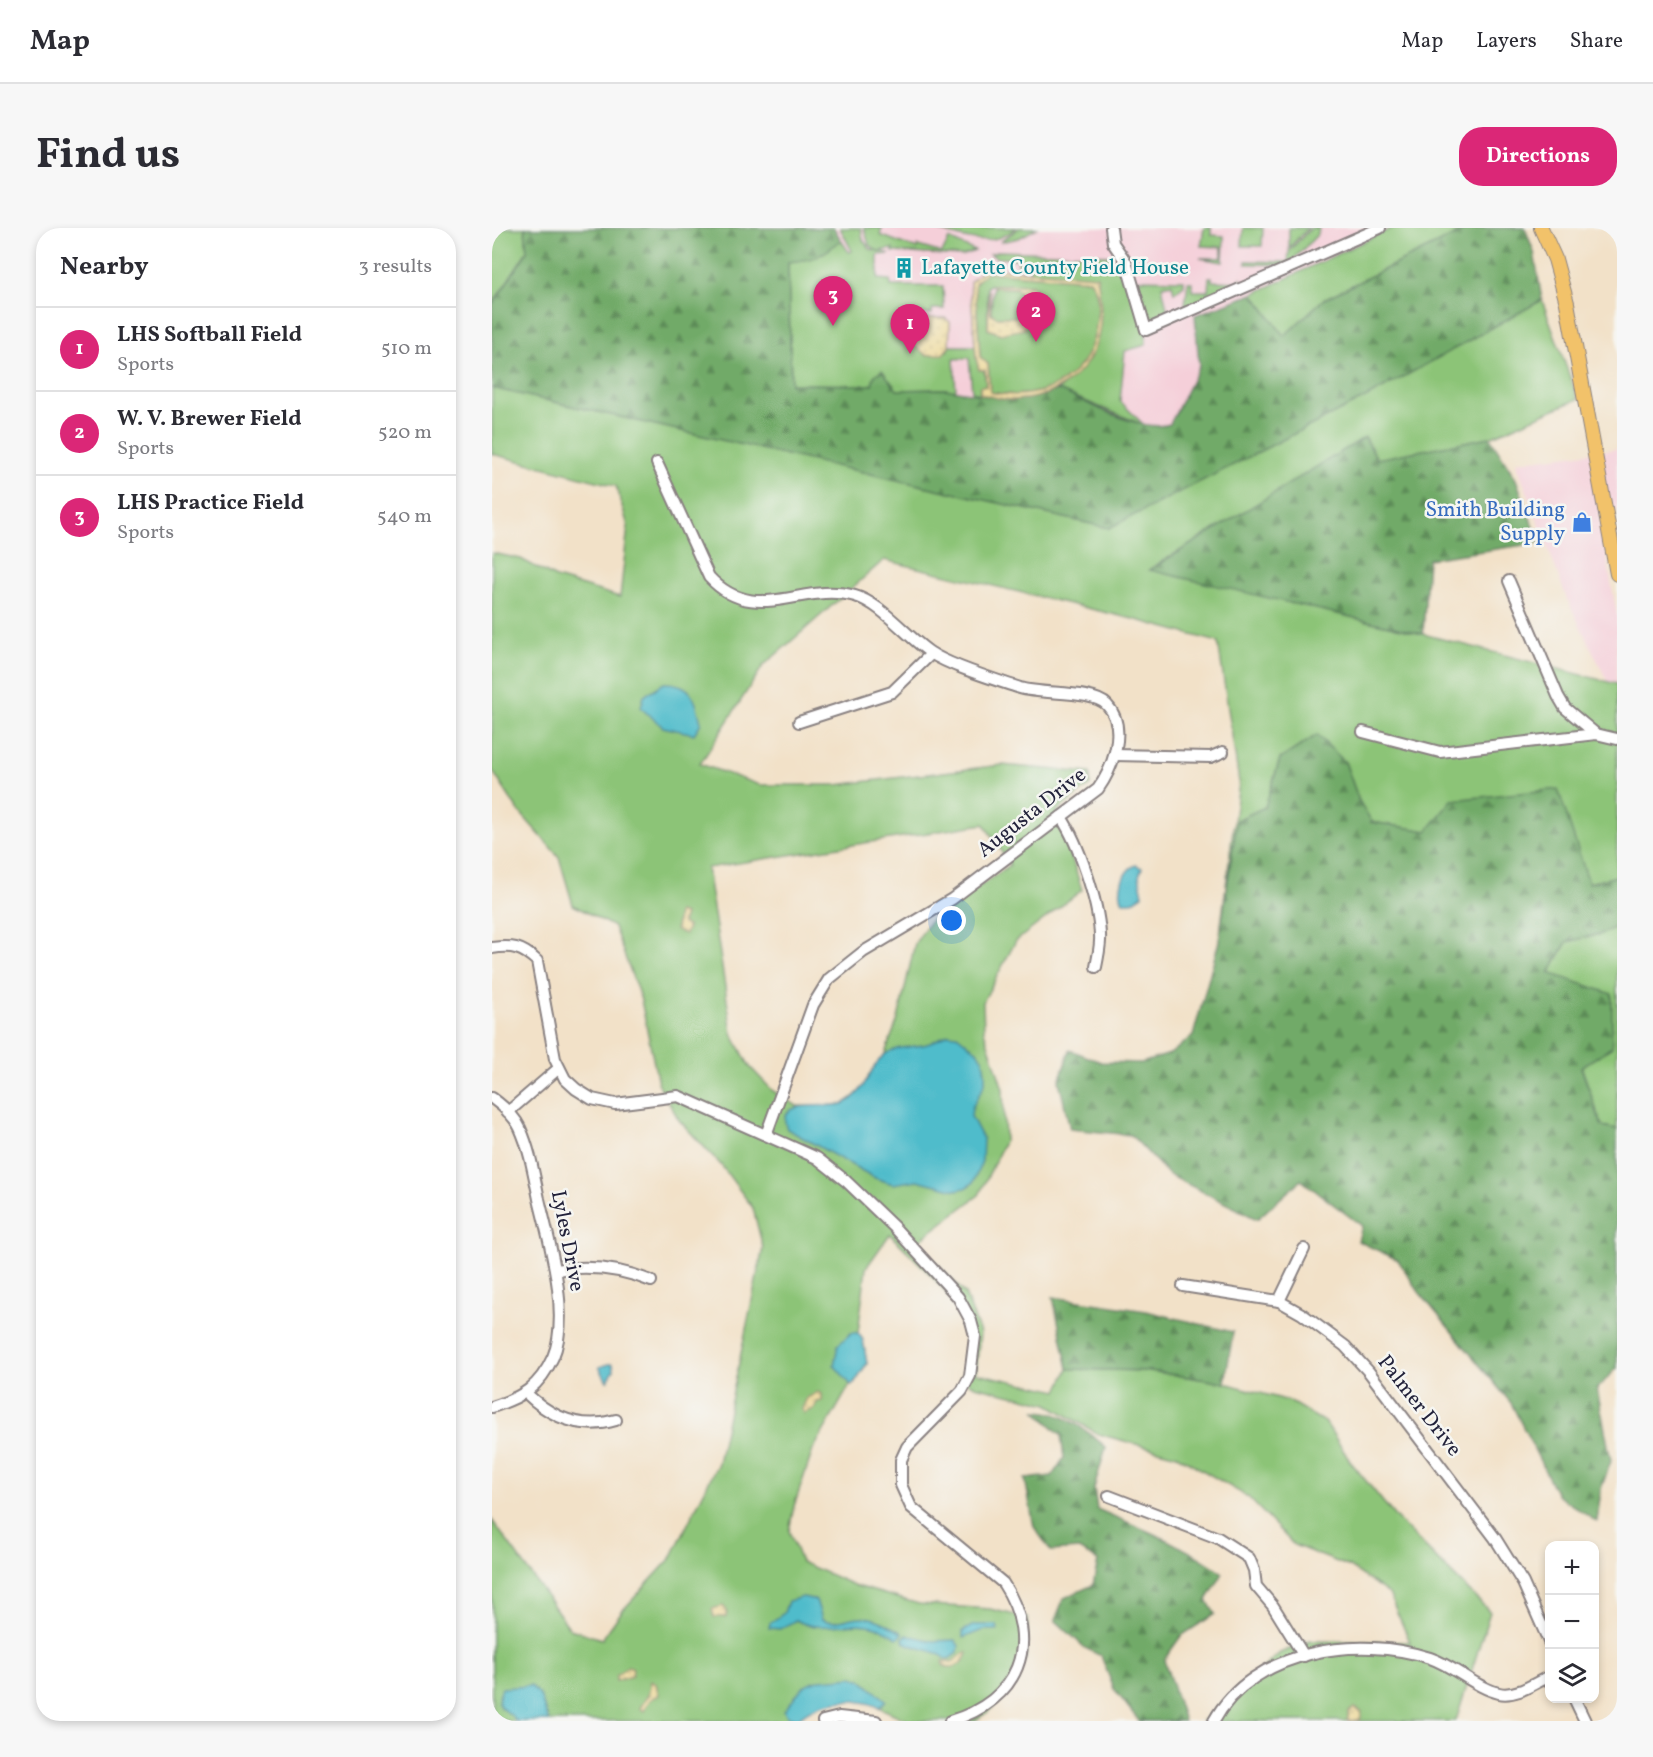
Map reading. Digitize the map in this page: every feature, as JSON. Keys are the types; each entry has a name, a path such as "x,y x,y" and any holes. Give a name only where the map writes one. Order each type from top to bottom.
{"main road":[{"path":"1541,228 1555,259 1567,303 1617,574"}],"street":[{"path":"1111,228 1113,243 1126,262 1146,330 1380,228"},
{"name":"Augusta Drive","path":"657,463 709,576 721,589 755,602 839,593 857,596 932,654 1021,688 1044,694 1096,697 1106,703 1117,722 1114,755 1106,779 1098,789 952,899 863,952 829,979 813,1005 766,1135"},
{"path":"1509,581 1558,696 1565,708 1596,734"},
{"path":"799,722 892,692 932,654"},
{"path":"1363,732 1440,752 1596,734 1617,739"},
{"path":"1114,755 1211,757 1223,752"},
{"path":"1061,817 1070,830 1098,920 1100,944 1096,967"},
{"path":"492,948 514,946 537,961 555,1059 565,1079 592,1099 615,1104 678,1096 817,1158 846,1180 944,1280 962,1303 971,1321 975,1349 970,1376 962,1391 906,1447 901,1460 901,1485 911,1507 1003,1583 1013,1597 1019,1617 1022,1647 1013,1677 1003,1692 973,1714 950,1721"},
{"path":"508,1112 559,1068"},
{"name":"Lyles Drive","path":"492,1098 508,1112 520,1128 529,1152 556,1270 559,1307 554,1356 539,1381 527,1394"},
{"path":"1279,1301 1304,1249"},
{"path":"556,1270 585,1267 605,1268 624,1271 651,1281"},
{"name":"Palmer Drive","path":"1183,1286 1279,1301 1338,1341 1369,1371 1513,1565 1545,1633"},
{"path":"492,1407 527,1394 550,1413 578,1423 602,1424 616,1420"},
{"path":"1109,1496 1218,1538 1249,1558 1254,1570 1256,1586 1273,1606 1304,1656"},
{"path":"1214,1721 1230,1699 1255,1677 1278,1664 1304,1656 1353,1650 1409,1652 1452,1666 1500,1693 1518,1691 1545,1678"},
{"path":"1576,1703 1585,1721"},
{"path":"822,1721 839,1717 876,1721"}],"shaded area":[{"path":"788,228 1469,228 1324,299 1202,412 1162,427 974,409 883,424"},
{"path":"1617,449 1617,510 1599,512 1617,616 1616,699 1567,599 1516,462"}],"green space":[{"path":"492,228 525,228 527,251 492,305"},
{"path":"525,228 834,228 841,240 828,250 811,259 788,262 791,384 872,385 874,376 882,370 897,390 945,389 1013,400 1037,397 1058,390 1130,421 1158,426 1170,424 1199,366 1195,315 1253,294 1284,336 1324,299 1469,228 1525,228 1534,252 1542,300 1371,395 1109,528 492,388 492,305 527,252"},
{"path":"840,228 861,228 863,240 870,249 890,254 878,255 878,279 890,280 891,286 943,286 944,309 932,309 932,314 921,314 922,318 914,327 913,342 947,351 950,346 975,346 979,369 984,369 986,386 980,387 980,394 972,392 969,358 954,359 956,392 945,389 897,390 873,385 791,384 788,261 816,256 841,240 849,252 852,251"},
{"path":"864,228 882,228 880,235 917,249 918,246 942,253 949,239 975,251 962,256 893,252 893,249 878,251 869,245"},
{"path":"930,228 1016,228 995,239 974,240"},
{"path":"1019,228 1037,228 1019,238 1000,242"},
{"path":"1204,228 1211,228 1211,235 1224,236 1223,262 1200,258 1222,258 1222,247 1201,246"},
{"path":"1243,228 1263,228 1262,246 1242,246"},
{"path":"1289,228 1308,228 1289,248"},
{"path":"1311,228 1319,228 1318,234 1288,265 1246,264 1246,261 1288,262 1289,251"},
{"path":"1392,228 1469,228 1324,299 1284,336 1253,294"},
{"path":"1000,251 1104,255 1114,259 1130,277 1146,330 1146,345 1125,351 1120,401 1144,425 1058,390 1082,365 1096,340 1100,312 1097,277 1030,272 1030,267 1018,266 1018,259 997,258 990,254"},
{"path":"987,272 1090,280 1098,298 1098,309 1093,340 1086,358 1075,372 1046,390 1029,394 990,392 988,364 980,358 975,283","holes":["990,285 1032,285 1037,301 1000,334 988,329 987,287"]},
{"path":"1209,277 1212,277 1212,281 1238,282 1241,278 1242,283 1184,311 1188,282 1192,282 1192,291 1208,291"},
{"path":"1135,279 1184,280 1184,285 1174,293 1172,284 1162,286 1169,317 1150,324"},
{"path":"993,287 1016,288 1020,293 1020,314 1016,317 995,317 991,313"},
{"path":"1542,300 1578,399 1490,437 1377,459 1366,438 1150,569 1423,634 1617,684 1617,877 1589,883 1427,831 1371,822 1359,801 1345,762 1280,759 1265,807 1237,820 1219,941 1239,782 1218,642 1133,619 884,560 763,666 700,764 760,785 836,785 1002,765 1090,773 1090,785 1057,811 1082,890 1016,941 983,1002 984,1031 1003,1089 1005,1140 979,1195 917,1242 965,1294 980,1333 976,1373 1058,1391 1068,1369 1150,1371 1225,1383 1289,1401 1326,1423 1350,1461 1397,1519 1490,1612 1456,1721 1202,1721 1280,1653 1310,1641 1410,1642 1389,1594 1350,1567 1294,1545 1248,1497 1177,1455 1098,1434 1048,1404 975,1386 961,1379 968,1345 965,1321 936,1280 890,1234 866,1268 858,1333 863,1340 867,1364 854,1384 850,1385 813,1450 794,1506 789,1531 801,1562 856,1586 919,1604 990,1609 1028,1618 1026,1658 1012,1689 988,1712 974,1721 909,1721 865,1701 829,1701 810,1709 794,1721 492,1721 492,1520 570,1629 602,1639 622,1611 671,1558 718,1463 763,1248 753,1208 721,1165 679,1120 658,1083 641,1000 614,927 573,905 559,857 517,809 492,770 492,553 521,559 556,578 620,597 628,526 616,486 492,454 492,388 1109,528","holes":["984,824 1010,865 931,920 915,943 898,1019 884,1056 871,1072 862,1089 852,1098 843,1104 797,1106 773,1091 750,1067 732,1033 707,868"]},
{"path":"1365,437 1377,459 1490,437 1516,479 1539,543 1428,559 1423,634 1149,570"},
{"path":"1317,735 1345,762 1359,801 1372,822 1427,831 1452,800 1558,789 1589,883 1617,876 1617,926 1604,933 1567,942 1549,973 1612,994 1612,1047 1581,1067 1602,1126 1617,1129 1617,1368 1597,1389 1611,1461 1601,1489 1597,1522 1557,1495 1511,1403 1419,1292 1398,1260 1358,1241 1362,1226 1301,1180 1257,1219 1169,1175 1131,1135 1070,1129 1059,1081 1070,1050 1101,1062 1141,1063 1170,1054 1193,1036 1219,941 1237,820 1265,807 1280,759"},
{"path":"1617,926 1617,1129 1602,1126 1549,974 1567,942 1604,933"},
{"path":"1053,1297 1146,1311 1233,1332 1225,1383 1150,1371 1068,1369"},
{"path":"1036,1411 1065,1418 1106,1447 1094,1488 1097,1509 1178,1545 1223,1573 1207,1600 1215,1614 1181,1636 1164,1660 1184,1721 1139,1721 1114,1689 1101,1656 1085,1648 1055,1620 1064,1598 1093,1585 1098,1561 1079,1549 1051,1551 1034,1527 1025,1479 1052,1476 1064,1458 1061,1435"}],"sand":[{"path":"985,268 1097,276 1100,304 1099,331 1094,349 1081,370 1061,386 1037,397 1008,400 980,394 980,386 986,386 985,370 979,370 976,358 970,282","holes":["987,272 1090,280 1098,298 1097,319 1086,357 1075,371 1062,382 1029,394 1010,395 990,392 988,364 980,357 975,283"]},
{"path":"992,285 1032,285 1037,303 1032,319 1024,329 1001,334 988,329 989,290 991,313 996,317 1016,317 1020,314 1020,293 1016,288 993,287"},
{"path":"922,318 945,318 950,322 949,347 943,354 926,355 915,346 914,327"},
{"path":"678,912 685,914 682,923 688,927 685,934 676,930"},
{"path":"818,1392 822,1394 822,1401 817,1402 814,1409 804,1413 802,1409 807,1398"},
{"path":"723,1606 727,1611 726,1617 714,1617 712,1609"},
{"path":"964,1653 968,1653 958,1665 947,1667 943,1665 943,1661 951,1663"},
{"path":"628,1666 633,1668 632,1676 616,1681 616,1676"},
{"path":"651,1681 656,1684 659,1695 650,1700 644,1711 640,1708 648,1695"},
{"path":"1354,1708 1362,1712 1360,1720 1347,1721 1349,1712"}],"water":[{"path":"664,683 687,689 694,699 701,723 694,734 663,727 641,708 644,696"},
{"path":"1136,865 1142,868 1139,876 1143,895 1132,902 1123,902 1122,880 1131,867"},
{"path":"948,1034 957,1035 977,1051 983,1060 985,1073 985,1083 972,1108 971,1116 983,1139 982,1161 973,1183 965,1188 956,1190 917,1180 893,1184 875,1178 787,1129 785,1119 788,1112 794,1108 842,1104 856,1096 878,1062 888,1052 927,1044"},
{"path":"851,1333 858,1333 863,1340 867,1364 851,1385 834,1365 838,1345"},
{"path":"613,1364 614,1370 607,1381 599,1367"},
{"path":"803,1597 816,1600 822,1619 827,1621 867,1617 902,1633 897,1638 882,1629 866,1625 815,1626 796,1620 780,1629 769,1628 770,1623 784,1613 788,1601"},
{"path":"974,1625 997,1625 998,1630 983,1630 963,1638 963,1631"},
{"path":"907,1635 933,1641 955,1640 959,1646 958,1652 948,1660 904,1642 903,1638"},
{"path":"852,1677 861,1680 886,1700 880,1707 848,1701 826,1704 806,1712 798,1719 787,1716 784,1711 800,1690 811,1682"},
{"path":"531,1686 540,1696 549,1721 516,1721 499,1705 502,1688"}],"place":[{"name":"Lafayette County Field House","path":"904,268"},
{"name":"LHS Practice Field","path":"833,326"},
{"name":"W. V. Brewer Field","path":"1036,342"},
{"name":"LHS Softball Field","path":"910,354"},
{"name":"Smith Building Supply","path":"1582,522"}]}
